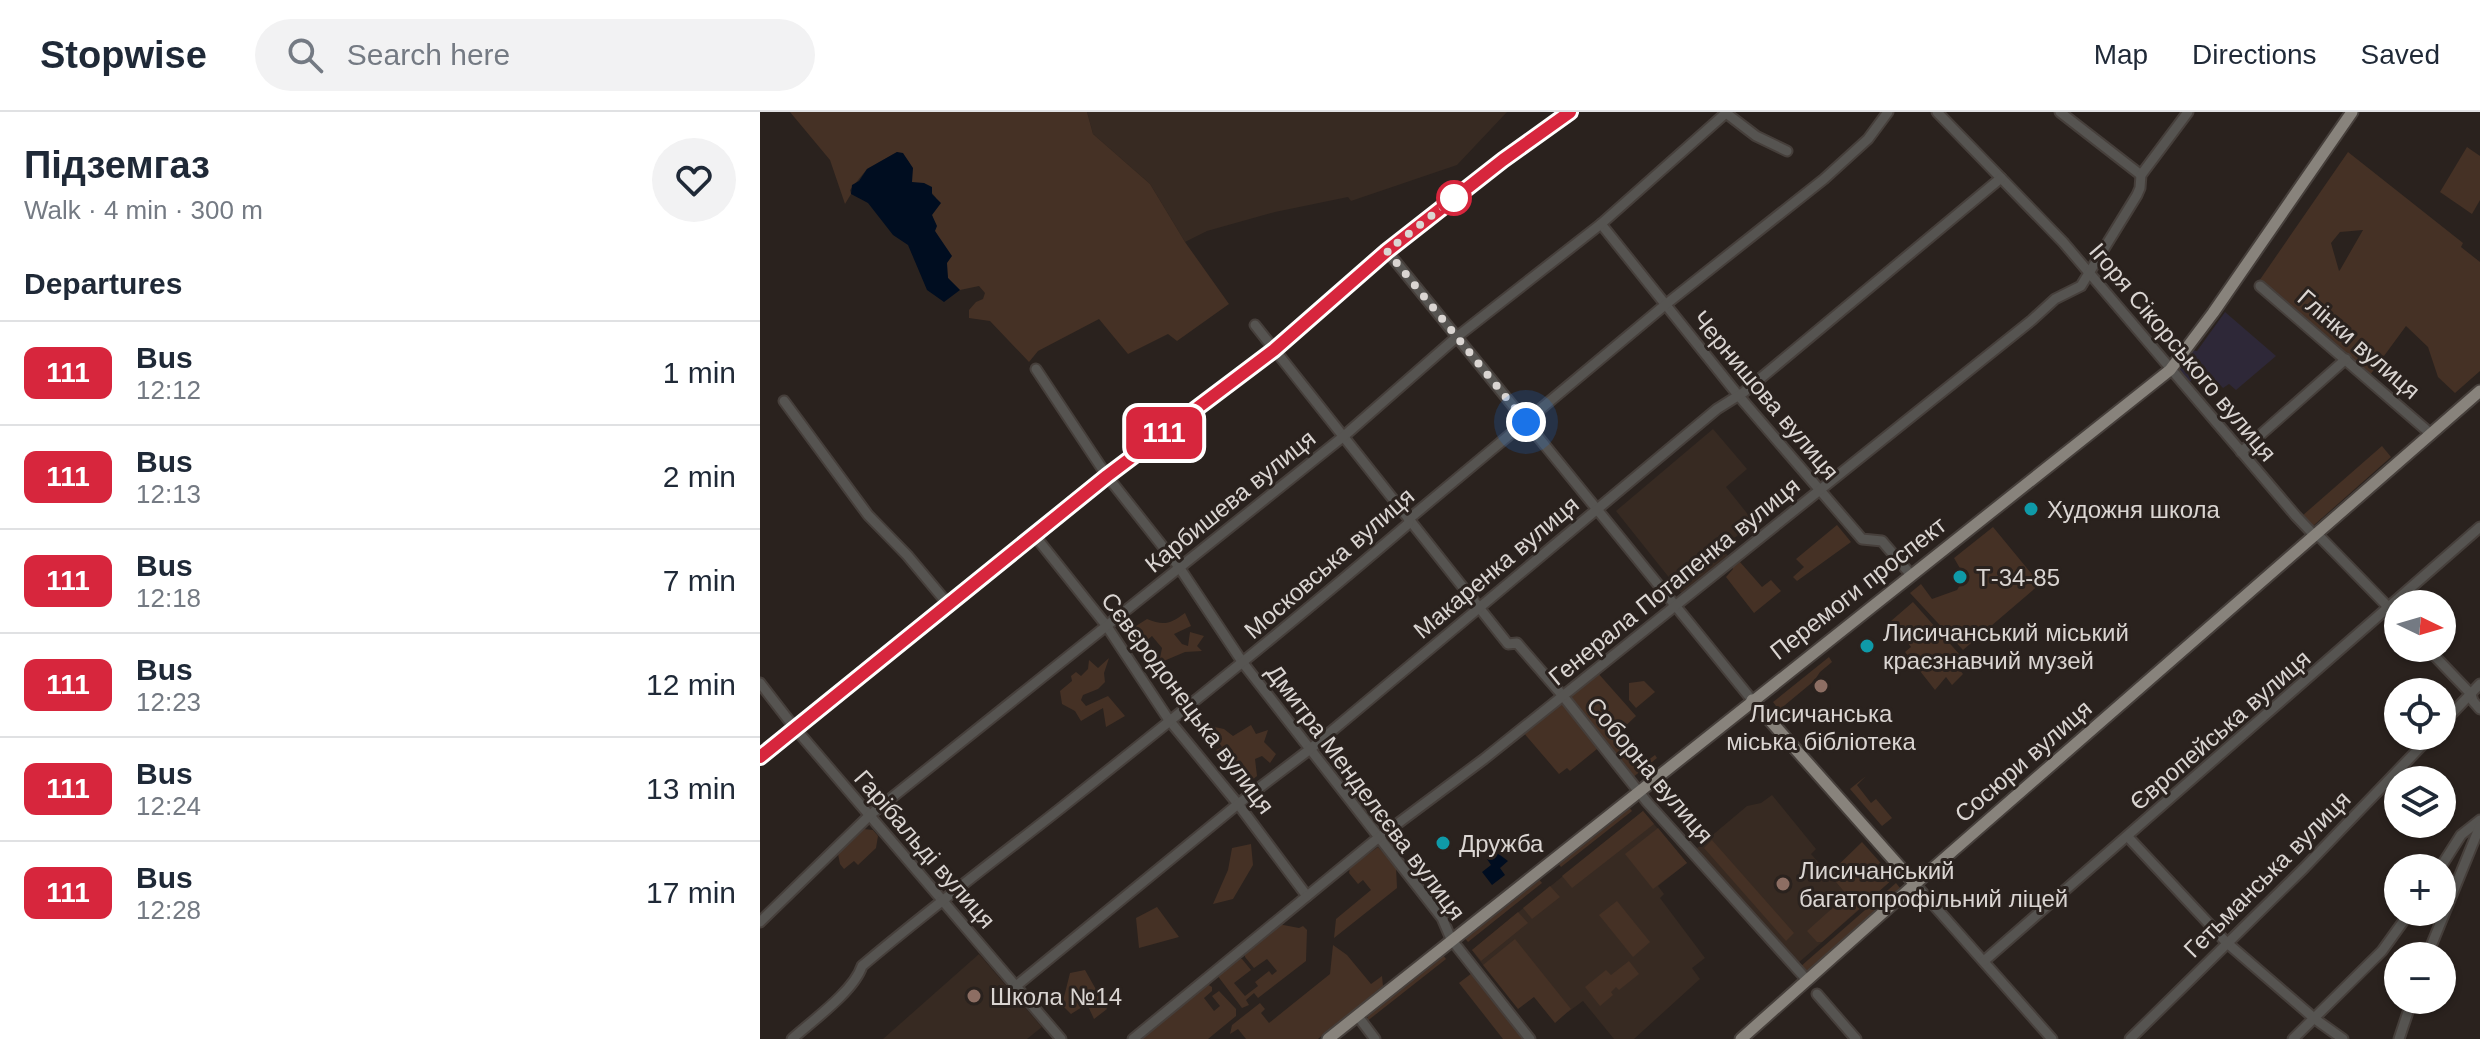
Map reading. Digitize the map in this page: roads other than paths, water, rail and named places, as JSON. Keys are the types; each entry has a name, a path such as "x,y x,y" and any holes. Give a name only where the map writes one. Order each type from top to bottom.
{"main road":[{"name":"Перемоги проспект","path":"1328,1039 2170,370 2352,112"},
{"name":"Сосюри вулиця","path":"1741,1039 2480,391"},
{"path":"1752,700 1915,884"}],"street":[{"path":"760,757 1107,476 1274,350 1387,251 1570,112"},
{"name":"Московська вулиця","path":"792,1039 850,986 859,976 862,966 927,910 1318,601 1408,524 1410,518 1665,305 1824,179 1868,139 1888,112"},
{"name":"Ігоря Сікорського вулиця","path":"1937,112 2063,242 2314,535 2321,538 2384,602"},
{"path":"2060,112 2141,175"},
{"name":"Генерала Потапенка вулиця","path":"1133,1039 1379,838 1445,791 1677,606 2032,320 2043,307 2081,286 2140,188 2141,175 2188,112"},
{"path":"1726,113 1756,136 1787,151"},
{"name":"Карбишева вулиця","path":"760,922 870,815 1344,436 1458,336 1601,224 1726,113"},
{"path":"2081,113 2081,128"},
{"name":"Макаренка вулиця","path":"1016,986 1238,804 1309,750 1717,409 2001,178"},
{"name":"Чернишова вулиця","path":"1601,224 1738,395 1862,539 1882,541 1911,575"},
{"path":"1387,251 1752,700"},
{"name":"Глінки вулиця","path":"2260,286 2431,434"},
{"name":"Соборна вулиця","path":"1255,325 1508,644 1517,643 1639,790 1807,980"},
{"path":"2241,452 2346,359"},
{"name":"Дмитра Менделєєва вулиця","path":"1036,369 1107,476 1179,567 1243,663 1445,922 1451,939 1530,1039"},
{"path":"784,401 868,515 948,604"},
{"name":"Європейська вулиця","path":"2410,590 2480,527"},
{"name":"Сєвєродонецька вулиця","path":"1035,536 1106,625 1169,720 1238,804 1307,896"},
{"name":"Європейська вулиця","path":"1984,961 2384,613"},
{"path":"2440,662 2471,694 2480,709"},
{"name":"Гарібальді вулиця","path":"760,683 794,727 1061,1039"},
{"path":"2456,710 2480,684"},
{"name":"Гетьманська вулиця","path":"2130,1039 2304,868 2418,750"},
{"path":"2449,854 2461,835 2480,820"},
{"path":"2433,942 2480,826"},
{"path":"2128,837 2226,942 2315,1019 2343,1039"},
{"path":"1915,884 2052,1039"},
{"path":"2293,1039 2382,951 2400,926"},
{"path":"1817,994 1856,1039"},
{"path":"2399,1039 2407,1014"},
{"path":"1357,1015 1375,1039"}],"water":[{"path":"897,152 903,153 913,168 912,182 932,187 932,194 941,203 932,215 937,226 935,231 952,256 947,263 948,278 960,290 944,302 927,290 908,245 893,235 868,203 851,194 852,185 867,169"},
{"path":"1496,852 1508,861 1500,868 1505,875 1492,885 1482,872 1491,865 1487,859"}],"place":[{"name":"Художня школа","path":"2031,509"},
{"name":"Т-34-85","path":"1960,577"},
{"name":"Лисичанський міський краєзнавчий музей","path":"1867,646"},
{"name":"Лисичанська мiська бiблiотека","path":"1821,686"},
{"name":"Дружба","path":"1443,843"},
{"name":"Лисичанський багатопрофільний ліцей","path":"1783,884"},
{"name":"Школа №14","path":"974,996"}]}
